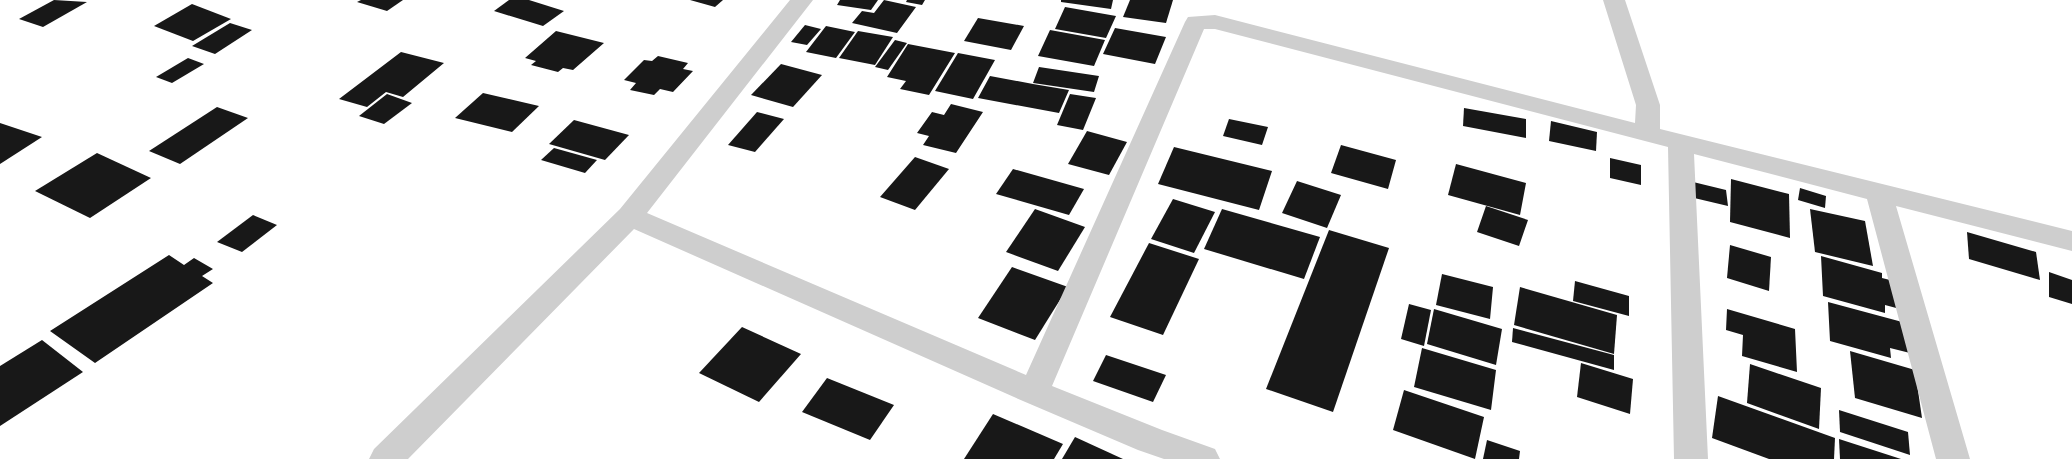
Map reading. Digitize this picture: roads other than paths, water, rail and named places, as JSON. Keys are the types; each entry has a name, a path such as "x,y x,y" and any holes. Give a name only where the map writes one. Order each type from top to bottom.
{"street":[{"path":"386,459 630,216 802,0"},
{"path":"1614,0 1648,105 1647,132"},
{"path":"1034,392 1196,22 1215,22 1647,132 1878,194 2072,241"},
{"path":"1681,141 1690,459"},
{"path":"1878,194 1953,459"},
{"path":"630,216 1034,392 1145,450 1202,459"}]}
